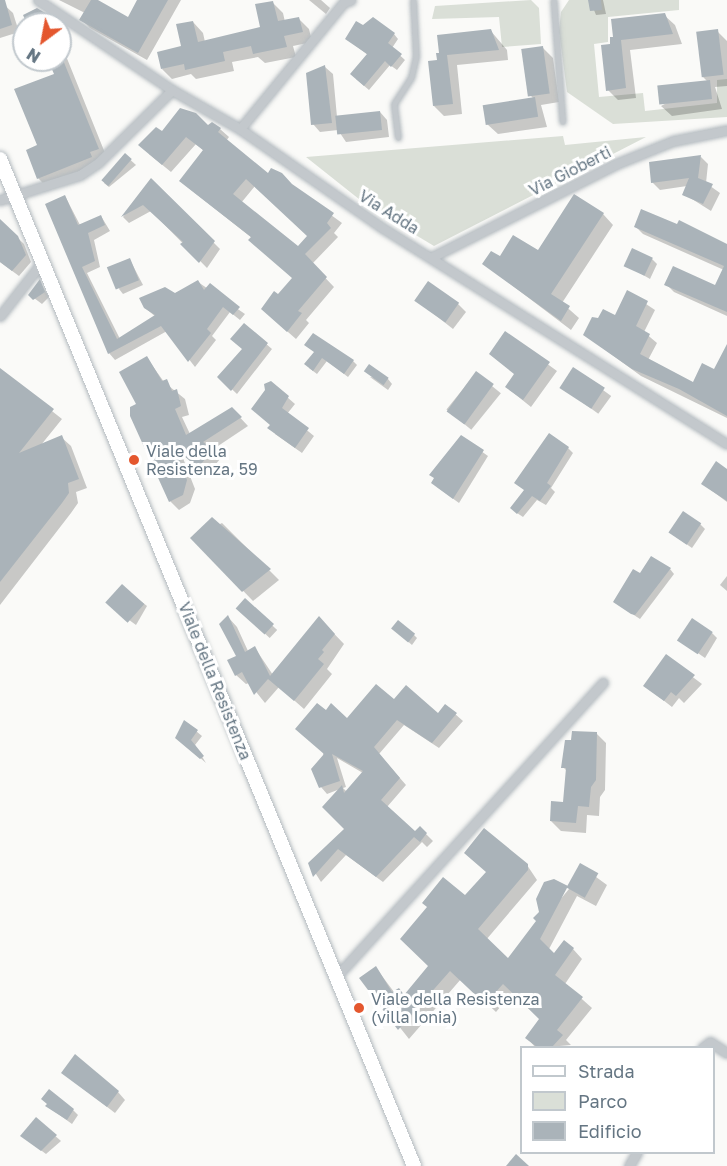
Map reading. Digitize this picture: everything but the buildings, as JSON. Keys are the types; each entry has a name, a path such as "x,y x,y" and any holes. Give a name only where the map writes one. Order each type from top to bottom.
{"main road":[{"name":"Viale della Resistenza","path":"0,159 414,1166"}],"street":[{"name":"Via Adda","path":"38,0 172,90 240,129 381,227 727,444"},
{"path":"240,129 344,2 351,0"},
{"path":"0,200 80,175 98,163 172,90"},
{"name":"Via Gioberti","path":"432,257 616,164 673,141 727,130"},
{"path":"0,316 43,261"},
{"path":"337,976 603,683"},
{"path":"704,1046 710,1042 727,1053"}],"lane":[{"path":"398,138 394,104 411,78 416,57 412,0"},
{"path":"554,0 562,122"}],"green space":[{"path":"531,0 539,8 541,44 502,47 499,17 432,19 435,6"},
{"path":"569,0 679,0 679,10 608,17 608,42 594,44 599,97 643,93 645,111 717,103 717,80 727,79 727,117 613,124 567,92 559,31 561,12"},
{"path":"563,136 565,145 646,137 434,246 369,207 306,157"}],"place":[{"name":"Viale della Resistenza, 59","path":"134,460"},
{"name":"Viale della Resistenza (villa Ionia)","path":"359,1008"}]}
